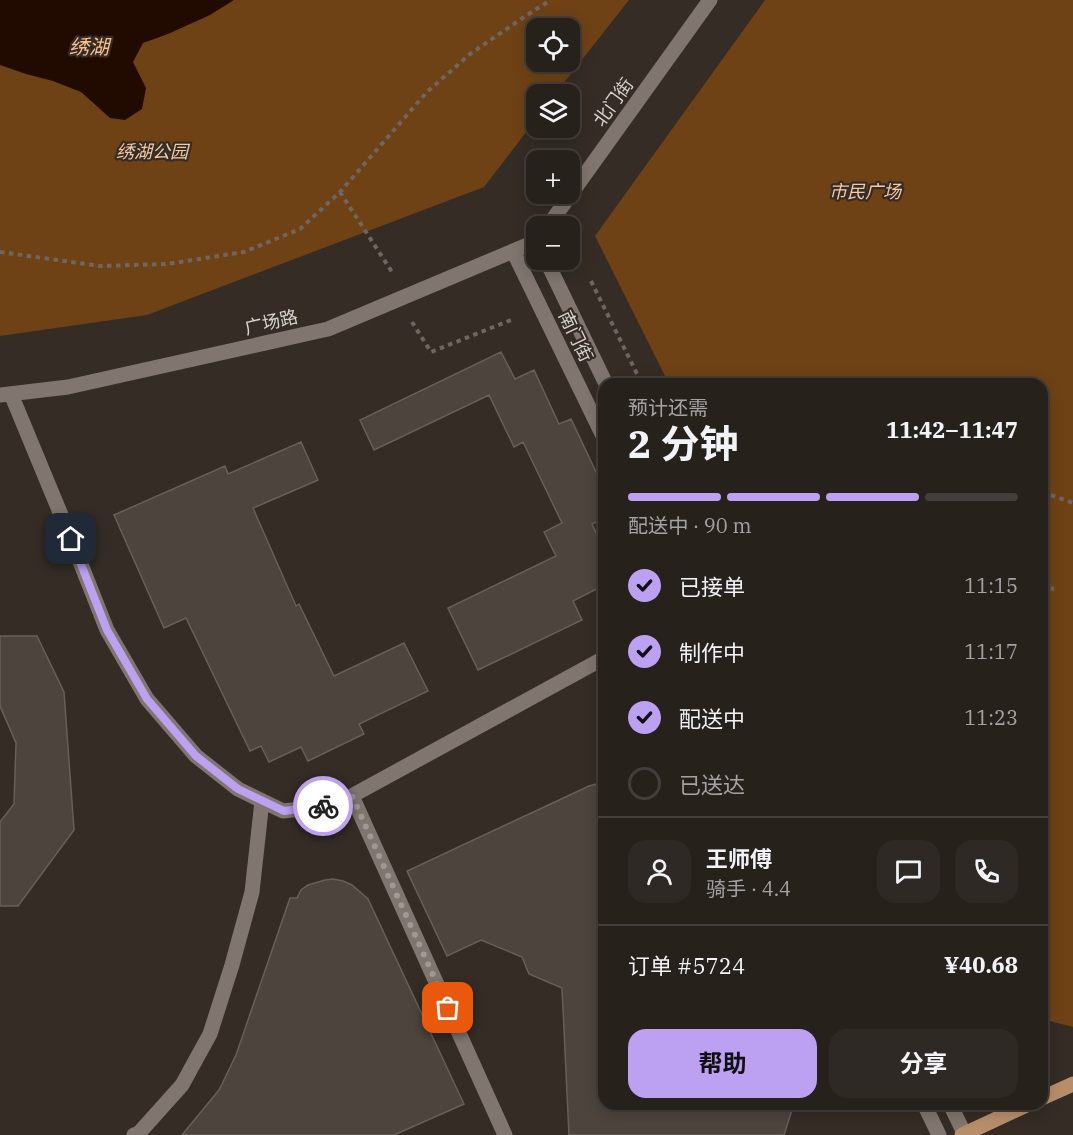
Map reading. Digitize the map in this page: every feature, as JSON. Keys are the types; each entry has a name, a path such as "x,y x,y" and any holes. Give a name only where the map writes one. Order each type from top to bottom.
{"main road":[{"path":"1048,1095 1073,1084"},
{"path":"964,1135 1016,1110"}],"street":[{"name":"北门街","path":"555,216 710,0"},
{"name":"广场路","path":"5,394 68,387 328,329 526,246"},
{"name":"南门街","path":"513,251 598,426"},
{"name":"南门街","path":"551,270 603,378"},
{"path":"5,394 71,539 107,630 147,699 196,756 238,789 284,811 335,805 598,661"},
{"path":"352,796 505,1135"},
{"path":"134,1135 139,1133 182,1085 210,1034 252,892 262,801"},
{"path":"927,1110 939,1135"},
{"path":"953,1110 964,1135"}],"path":[{"path":"0,252 100,266 167,264 244,252 300,229 340,192 427,92 470,54 551,0"},
{"path":"340,192 392,272"},
{"path":"591,281 639,378"},
{"path":"412,322 431,352 511,320"},
{"path":"1048,495 1073,503"},
{"path":"1048,588 1054,589"}],"green space":[{"name":"绣湖公园","path":"0,0 629,0 580,62 580,18 526,18 526,72 572,72 563,84 526,84 526,132 484,187 147,315 0,336"},
{"name":"市民广场","path":"765,0 1073,0 1073,1027 1048,1021 1048,378 666,378 595,236"}],"water":[{"name":"绣湖","path":"0,0 234,0 210,15 143,43 133,62 146,88 142,109 125,120 110,118 81,92 0,65"}],"building":[{"path":"501,352 515,379 534,370 559,424 571,419 598,476 598,521 592,524 598,537 598,588 573,601 582,620 478,670 448,608 556,556 544,532 562,523 523,442 514,447 489,395 374,450 360,420"},
{"path":"301,442 318,480 253,508 296,606 299,604 334,676 404,643 428,691 359,724 364,734 308,761 301,747 269,762 261,746 250,751 186,618 164,628 114,515 225,466 228,474"},
{"path":"0,636 37,636 64,692 74,830 18,906 0,906 0,822 14,804 16,743 0,706"},
{"path":"598,784 598,1110 792,1110 784,1135 569,1135 562,988 529,974 522,957 481,940 447,956 407,871"},
{"path":"333,879 352,885 368,899 464,1104 394,1135 182,1135 219,1090 236,1055 290,898 297,898 301,890 308,885"}],"way so far":[{"path":"323,806 335,805 352,796 448,1008"}],"route":[{"path":"71,539 107,630 147,699 196,756 238,789 284,811 323,806"}]}
